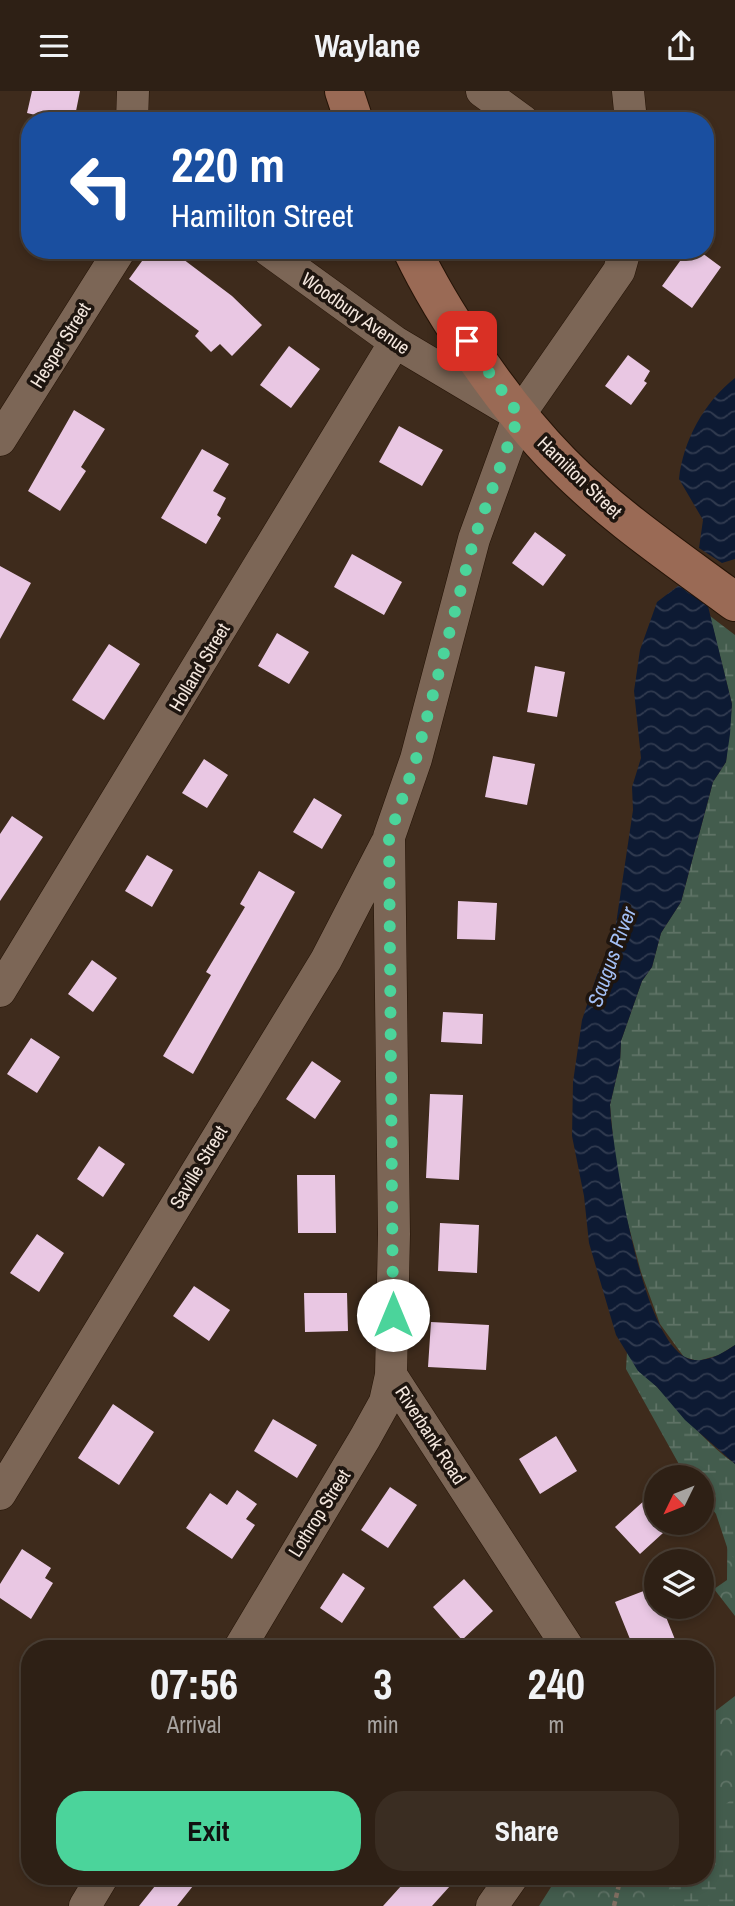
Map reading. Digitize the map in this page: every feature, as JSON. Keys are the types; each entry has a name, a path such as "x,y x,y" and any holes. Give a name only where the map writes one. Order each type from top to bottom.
{"main road":[{"path":"344,91 351,112"},
{"name":"Hamilton Street","path":"417,259 445,307 519,415 562,464 626,521 733,601"}],"street":[{"path":"132,112 133,91"},
{"path":"482,91 511,112"},
{"path":"628,91 630,112"},
{"name":"Hesper Street","path":"0,440 114,259"},
{"name":"Woodbury Avenue","path":"280,259 395,342 519,415"},
{"name":"Riverbank Road","path":"563,1640 391,1375 394,1234 389,837 416,759 474,539 519,415 612,281 621,259"},
{"name":"Holland Street","path":"0,991 395,342"},
{"name":"Saville Street","path":"0,1494 326,960 389,837"},
{"name":"Lothrop Street","path":"244,1640 306,1533 366,1438 384,1402 391,1375"},
{"path":"86,1906 98,1885"},
{"path":"492,1906 507,1885"}],"path":[{"path":"614,1906 619,1885"}],"green space":[{"path":"710,616 735,635 735,1345 719,1355 698,1361 684,1357 660,1324 641,1272 616,1170 610,1105 620,1062 621,1041 642,981 652,967 661,933 681,902 713,782 726,762 732,704"},
{"path":"627,1352 639,1369 697,1430 735,1464 735,1559 729,1553 714,1511 714,1465 679,1465 626,1369"},
{"path":"728,1459 735,1464 735,1616 714,1589 727,1580"},
{"path":"735,1696 735,1906 539,1906 552,1885 714,1885 714,1712"},
{"path":"735,1797 735,1906 662,1906 670,1885 714,1885 714,1818"}],"water":[{"path":"735,378 735,559 722,563 699,548 703,520 679,479 685,451 697,423 714,399"},
{"name":"Saugus River","path":"678,586 692,589 707,602 732,704 730,734 726,762 713,782 681,902 661,933 652,967 642,981 621,1041 620,1062 610,1105 625,1210 634,1247 644,1284 669,1342 685,1357 698,1360 711,1358 735,1345 735,1464 685,1420 657,1387 638,1371 616,1335 589,1243 584,1196 572,1136 573,1082 582,1020 597,975 613,944 633,810 632,787 641,758 634,691 640,650 657,602"}],"building":[{"path":"32,91 80,91 76,112 27,112"},
{"path":"143,259 183,259 232,296 262,325 232,356 220,344 211,352 195,336 199,331 129,279"},
{"path":"682,259 710,259 721,267 692,308 662,286"},
{"path":"289,346 320,369 291,408 260,385"},
{"path":"628,355 650,371 644,381 647,383 631,405 605,386"},
{"path":"74,410 105,429 81,467 86,471 60,511 28,491"},
{"path":"399,426 443,450 422,486 379,462"},
{"path":"202,449 229,464 213,491 226,498 217,515 221,518 206,544 161,518"},
{"path":"535,532 566,555 543,586 512,563"},
{"path":"352,554 402,582 384,615 334,587"},
{"path":"0,566 31,583 0,639"},
{"path":"277,633 309,652 289,684 258,666"},
{"path":"109,644 140,664 104,720 72,700"},
{"path":"535,666 565,672 557,717 527,712"},
{"path":"493,756 535,764 527,805 485,797"},
{"path":"204,759 228,775 207,808 182,793"},
{"path":"314,798 342,815 322,849 293,832"},
{"path":"12,816 43,837 0,901 0,834"},
{"path":"147,855 173,870 152,907 125,891"},
{"path":"259,871 295,892 193,1074 163,1056 211,975 206,972 245,907 240,904"},
{"path":"458,901 497,903 495,940 457,939"},
{"path":"92,960 117,978 93,1012 68,994"},
{"path":"443,1012 483,1014 482,1044 441,1042"},
{"path":"31,1038 60,1057 37,1093 7,1074"},
{"path":"312,1061 341,1081 315,1119 286,1099"},
{"path":"430,1094 463,1095 459,1180 426,1178"},
{"path":"99,1146 125,1164 103,1197 77,1179"},
{"path":"297,1175 335,1175 336,1233 298,1233"},
{"path":"440,1223 479,1225 477,1273 438,1271"},
{"path":"37,1234 64,1253 39,1292 10,1273"},
{"path":"194,1286 230,1310 209,1341 173,1316"},
{"path":"304,1293 347,1293 348,1331 305,1332"},
{"path":"431,1322 489,1325 486,1370 428,1367"},
{"path":"113,1404 154,1432 119,1485 78,1458"},
{"path":"273,1419 317,1445 297,1478 254,1451"},
{"path":"556,1436 577,1471 540,1494 519,1459"},
{"path":"390,1487 417,1505 388,1548 361,1530"},
{"path":"237,1490 257,1504 246,1519 255,1525 232,1559 186,1528 210,1493 227,1505"},
{"path":"644,1501 644,1535 661,1535 640,1554 615,1527"},
{"path":"22,1549 51,1568 45,1578 53,1583 31,1619 0,1598 0,1584"},
{"path":"343,1573 365,1588 342,1623 320,1608"},
{"path":"464,1579 493,1611 462,1640 433,1607"},
{"path":"644,1591 644,1619 667,1619 675,1640 630,1640 615,1602"},
{"path":"156,1885 194,1885 177,1906 139,1906"},
{"path":"402,1885 451,1885 432,1906 383,1906"}],"route":[{"path":"393,1315 389,837 416,759 474,539 519,415 467,341"}]}
